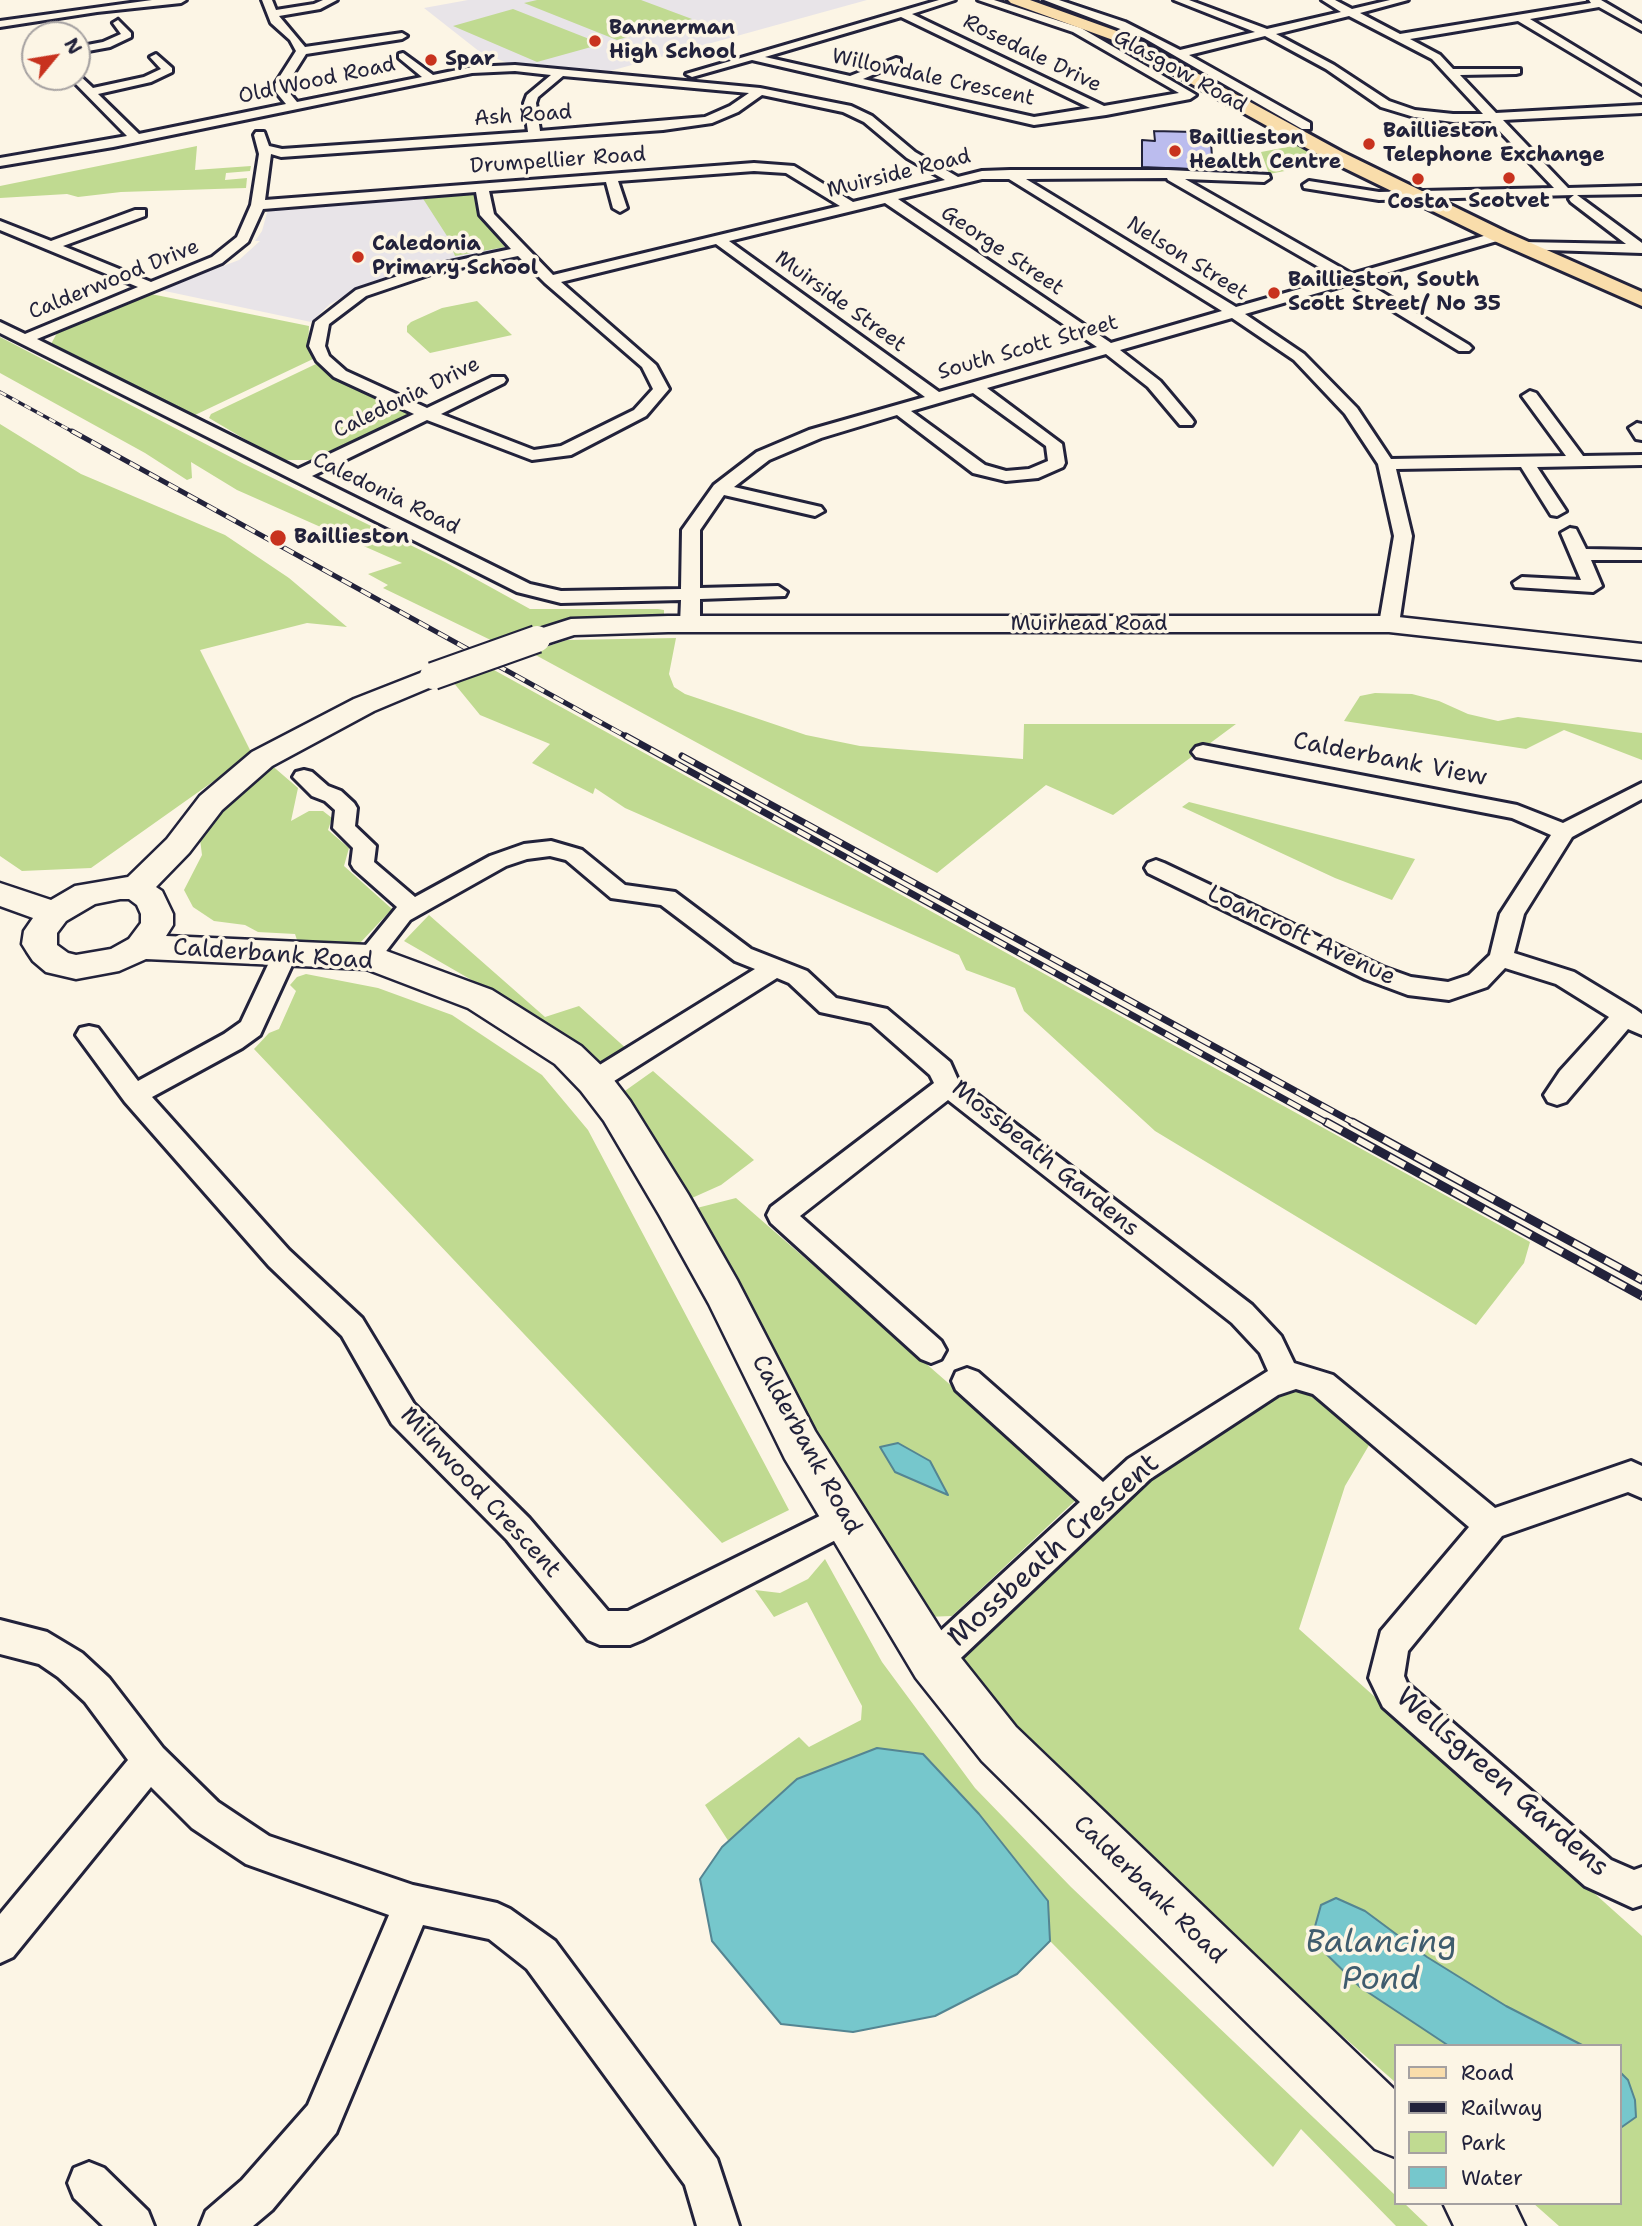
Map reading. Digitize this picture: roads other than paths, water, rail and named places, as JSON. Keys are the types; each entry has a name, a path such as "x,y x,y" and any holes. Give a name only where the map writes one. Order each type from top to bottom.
{"main road":[{"name":"Glasgow Road","path":"1035,1 1119,37 1307,142 1412,195 1642,300"}],"street":[{"path":"46,21 174,0"},
{"path":"268,0 276,23 294,38 302,51"},
{"path":"271,14 316,7 332,0"},
{"path":"692,74 950,0"},
{"name":"Willowdale Crescent","path":"752,57 1034,121 1190,95 1077,30 983,0"},
{"path":"1179,0 1268,33 1330,67 1385,104 1398,109 1433,116 1494,117 1642,109"},
{"path":"1327,0 1436,57 1571,195 1641,249"},
{"path":"1181,53 1404,0"},
{"name":"Glasgow Road","path":"1035,1 1121,24 1181,53 1306,126"},
{"path":"1402,37 1597,2 1642,28"},
{"name":"Rosedale Drive","path":"905,15 1106,111"},
{"path":"1519,17 1642,92"},
{"path":"91,48 106,45 127,35 118,23"},
{"path":"0,24 21,25"},
{"path":"293,106 282,92 281,84 302,51 394,36"},
{"path":"403,56 417,68 430,72"},
{"path":"90,92 147,80 168,70 156,57"},
{"path":"442,63 467,58"},
{"path":"850,80 896,61"},
{"name":"Old Wood Road","path":"0,162 136,138 372,90 430,72 515,68 760,91 816,101 847,109 869,119 911,155 956,181"},
{"path":"1452,72 1516,71"},
{"path":"534,134 530,103 533,95 561,72"},
{"path":"372,90 386,102"},
{"name":"Ash Road","path":"264,154 663,126 708,120 734,109 760,91"},
{"path":"90,92 136,138"},
{"path":"243,116 259,130 264,154"},
{"name":"Calderwood Drive","path":"25,339 217,260 243,239 258,205 264,154"},
{"name":"Drumpellier Road","path":"258,205 754,167 789,169 851,207"},
{"name":"Nelson Street","path":"1008,173 1233,312 1299,357 1352,411 1386,464 1403,536 1389,624"},
{"path":"1168,174 1464,348"},
{"name":"Muirside Road","path":"550,280 982,175 1168,174 1264,178"},
{"path":"611,178 620,208"},
{"path":"1309,185 1380,196 1571,195 1642,190"},
{"path":"482,187 487,215 550,280 648,365 661,389 640,413 565,452 532,455 426,414 340,374 322,358 317,346 321,322 361,293 427,271 521,251"},
{"name":"George Street","path":"887,198 1108,348 1154,384 1186,422"},
{"path":"51,246 140,213"},
{"path":"0,225 150,288"},
{"name":"South Scott Street","path":"690,624 691,530 720,489 763,456 815,434 1499,236"},
{"name":"Muirside Street","path":"718,239 937,398"},
{"path":"1522,246 1641,249"},
{"name":"Caledonia Road","path":"0,327 524,588 561,597 778,592"},
{"name":"Caledonia Drive","path":"297,476 498,380"},
{"path":"900,409 979,469 1006,476 1032,474 1057,463 1054,444 975,387"},
{"path":"1530,396 1578,461"},
{"path":"1386,464 1642,460"},
{"path":"1527,462 1557,511"},
{"path":"720,489 815,511"},
{"path":"1522,583 1593,586 1570,533"},
{"path":"1579,554 1642,555"},
{"name":"Muirhead Road","path":"136,888 178,846 211,803 262,759 363,705 433,676 571,627 690,624 1389,624 1642,652"},
{"name":"Calderbank View","path":"1203,752 1517,812 1564,832"},
{"path":"304,776 320,791 333,796 346,808 344,828 365,846 362,864 413,908"},
{"path":"1557,1095 1569,1078 1634,1021 1565,978 1501,958 1512,914 1564,832 1642,790"},
{"name":"Mossbeath Gardens","path":"369,957 402,914 498,861 524,852 551,848 574,855 619,892 667,898 743,955 797,977 829,1006 878,1015 941,1069 948,1086 1242,1314 1271,1345 1286,1379"},
{"name":"Loancroft Avenue","path":"1156,868 1374,973 1408,986 1450,991 1478,981 1501,958"},
{"path":"136,888 151,899 157,914 157,925 141,947 119,959 76,967 58,963 45,953 39,944 41,931 54,913 86,894 136,888"},
{"path":"0,894 54,913"},
{"name":"Calderbank Road","path":"141,947 369,957 480,999 568,1055 594,1081 617,1111 674,1205 723,1292 800,1445 933,1661 999,1744 1394,2128"},
{"path":"89,1035 134,1095 233,1041 251,1028 286,952"},
{"path":"594,1081 777,967"},
{"path":"931,1350 781,1215 948,1086"},
{"name":"Milnwood Crescent","path":"134,1095 279,1258 352,1326 403,1414 518,1529 600,1628 630,1628 846,1518"},
{"path":"1286,1379 1296,1376 1322,1384 1491,1525 1631,1476 1642,1483"},
{"name":"Mossbeath Crescent","path":"933,1661 1139,1469 1269,1384 1286,1379"},
{"path":"967,1381 1103,1502"},
{"name":"Wellsgreen Gardens","path":"1491,1525 1393,1643 1386,1678 1395,1695 1598,1873 1633,1889 1642,1886"},
{"path":"0,1637 47,1650 70,1665 97,1690 150,1760 205,1815 259,1851 413,1904 497,1922 541,1955 702,2175 719,2226"},
{"path":"0,1944 150,1760"},
{"path":"221,2226 257,2195 322,2119 413,1904"},
{"path":"89,2183 133,2226"},
{"path":"1474,2205 1495,2226"}],"water":[{"path":"898,1443 930,1461 948,1495 895,1472 880,1447"},
{"path":"877,1748 923,1754 979,1814 1048,1901 1050,1941 1017,1974 935,2016 853,2032 781,2024 712,1941 700,1879 722,1847 797,1779"},
{"name":"Balancing Pond","path":"1336,1898 1365,1911 1427,1957 1506,2006 1580,2044 1446,2044 1360,1987 1318,1946 1314,1930 1321,1905"},
{"path":"1621,2073 1628,2080 1635,2100 1636,2117 1621,2128"}],"railway":[{"path":"0,392 75,433"},
{"path":"72,431 629,738"},
{"path":"626,736 1329,1124"},
{"path":"682,756 1356,1124"},
{"path":"1326,1122 1642,1296"},
{"path":"1352,1122 1642,1280"}],"place":[{"name":"Bannerman High School","path":"595,41"},
{"name":"Spar","path":"431,60"},
{"name":"Baillieston Telephone Exchange","path":"1369,144"},
{"name":"Baillieston Health Centre","path":"1175,151"},
{"name":"Scotvet","path":"1509,178"},
{"name":"Costa","path":"1418,179"},
{"name":"Caledonia Primary School","path":"358,257"},
{"name":"Baillieston, South Scott Street/ No 35","path":"1274,293"},
{"name":"Baillieston","path":"278,538"}]}
